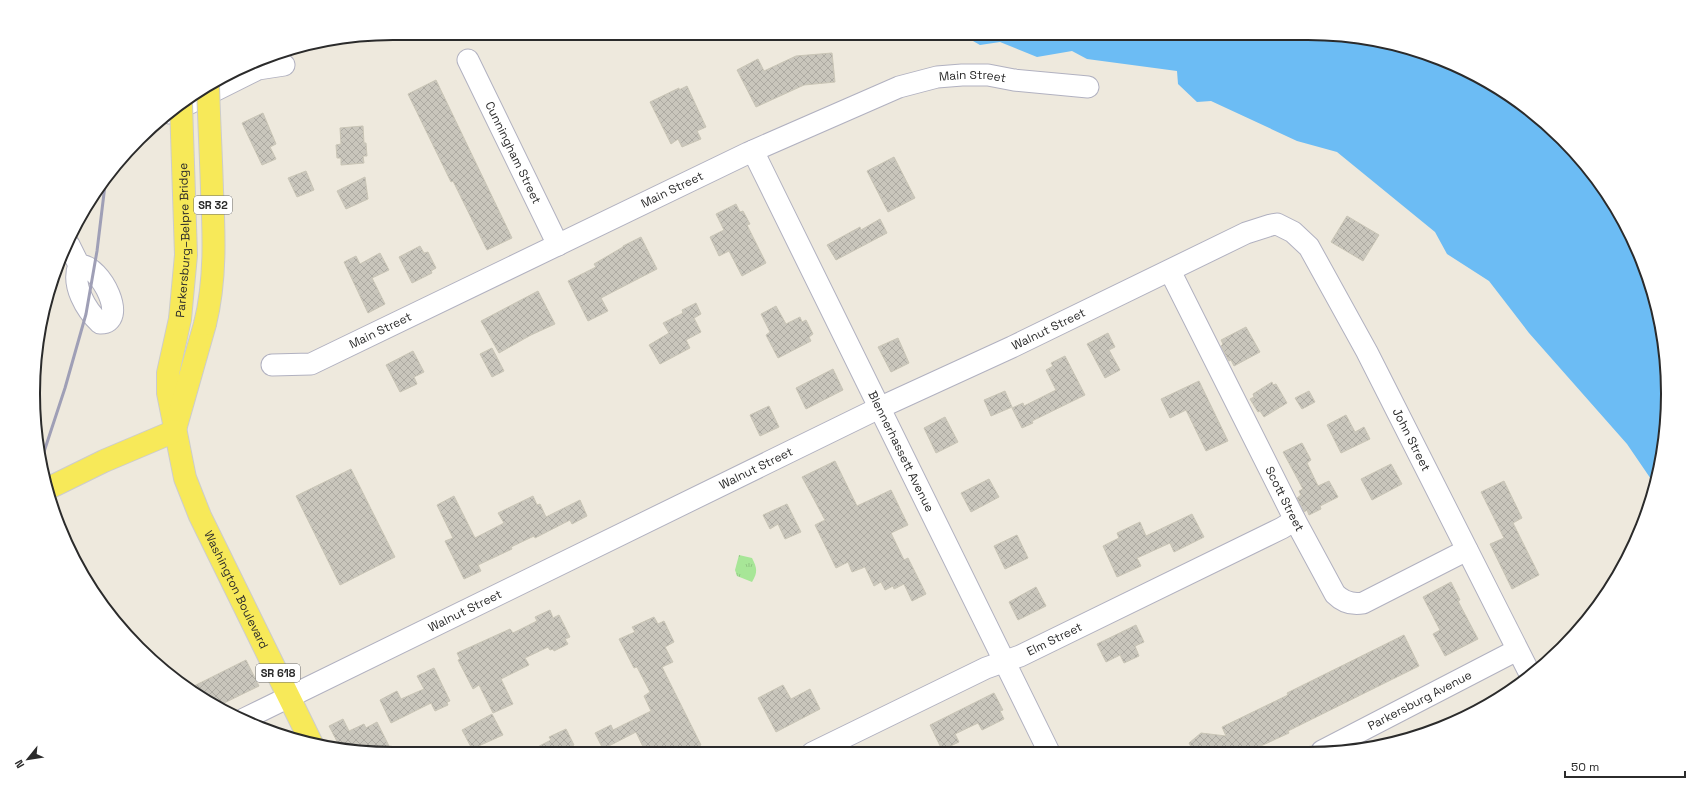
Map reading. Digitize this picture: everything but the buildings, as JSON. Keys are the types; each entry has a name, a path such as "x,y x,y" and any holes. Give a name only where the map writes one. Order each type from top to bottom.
{"main road":[{"name":"SR 32","path":"175,431 193,372 205,324 212,286 214,227 208,93"},
{"name":"Parkersburg–Belpre Bridge","path":"175,431 168,393 168,373 180,319 186,255 181,111"},
{"path":"52,486 104,461 175,431"},
{"name":"Washington Boulevard","path":"175,431 185,478 200,516 308,736"}],"street":[{"name":"Cunningham Street","path":"468,60 558,245"},
{"path":"200,98 258,69 284,65"},
{"name":"Main Street","path":"272,365 311,364 753,151 900,87 937,77 962,75 988,75 1014,80 1088,87"},
{"name":"Blennerhassett Avenue","path":"753,151 1047,747"},
{"name":"John Street","path":"1270,225 1277,224 1283,226 1301,238 1309,247 1367,352 1528,670"},
{"name":"Walnut Street","path":"249,716 880,408 1170,271 1246,233 1270,225"},
{"path":"71,249 79,266"},
{"name":"Scott Street","path":"1170,271 1295,520 1335,594 1340,599 1355,604 1363,603 1467,550"},
{"name":"Elm Street","path":"824,747 986,668 1020,656 1282,528 1295,520"},
{"name":"Parkersburg Avenue","path":"1332,746 1517,650"}],"green space":[{"path":"739,555 752,558 754,561 756,573 752,582 737,576 735,570"}],"water":[{"path":"971,40 1331,41 1354,43 1399,52 1443,67 1484,87 1523,113 1541,128 1573,160 1588,178 1614,217 1634,258 1649,302 1658,347 1660,370 1661,394 1658,440 1650,478 1627,444 1529,333 1489,281 1447,254 1435,232 1337,152 1297,141 1211,101 1197,102 1178,84 1177,71 1087,59 1072,51 1037,57 1000,42 980,45"}],"railway":[{"path":"45,450 65,388 86,314 97,251 104,191"}]}
